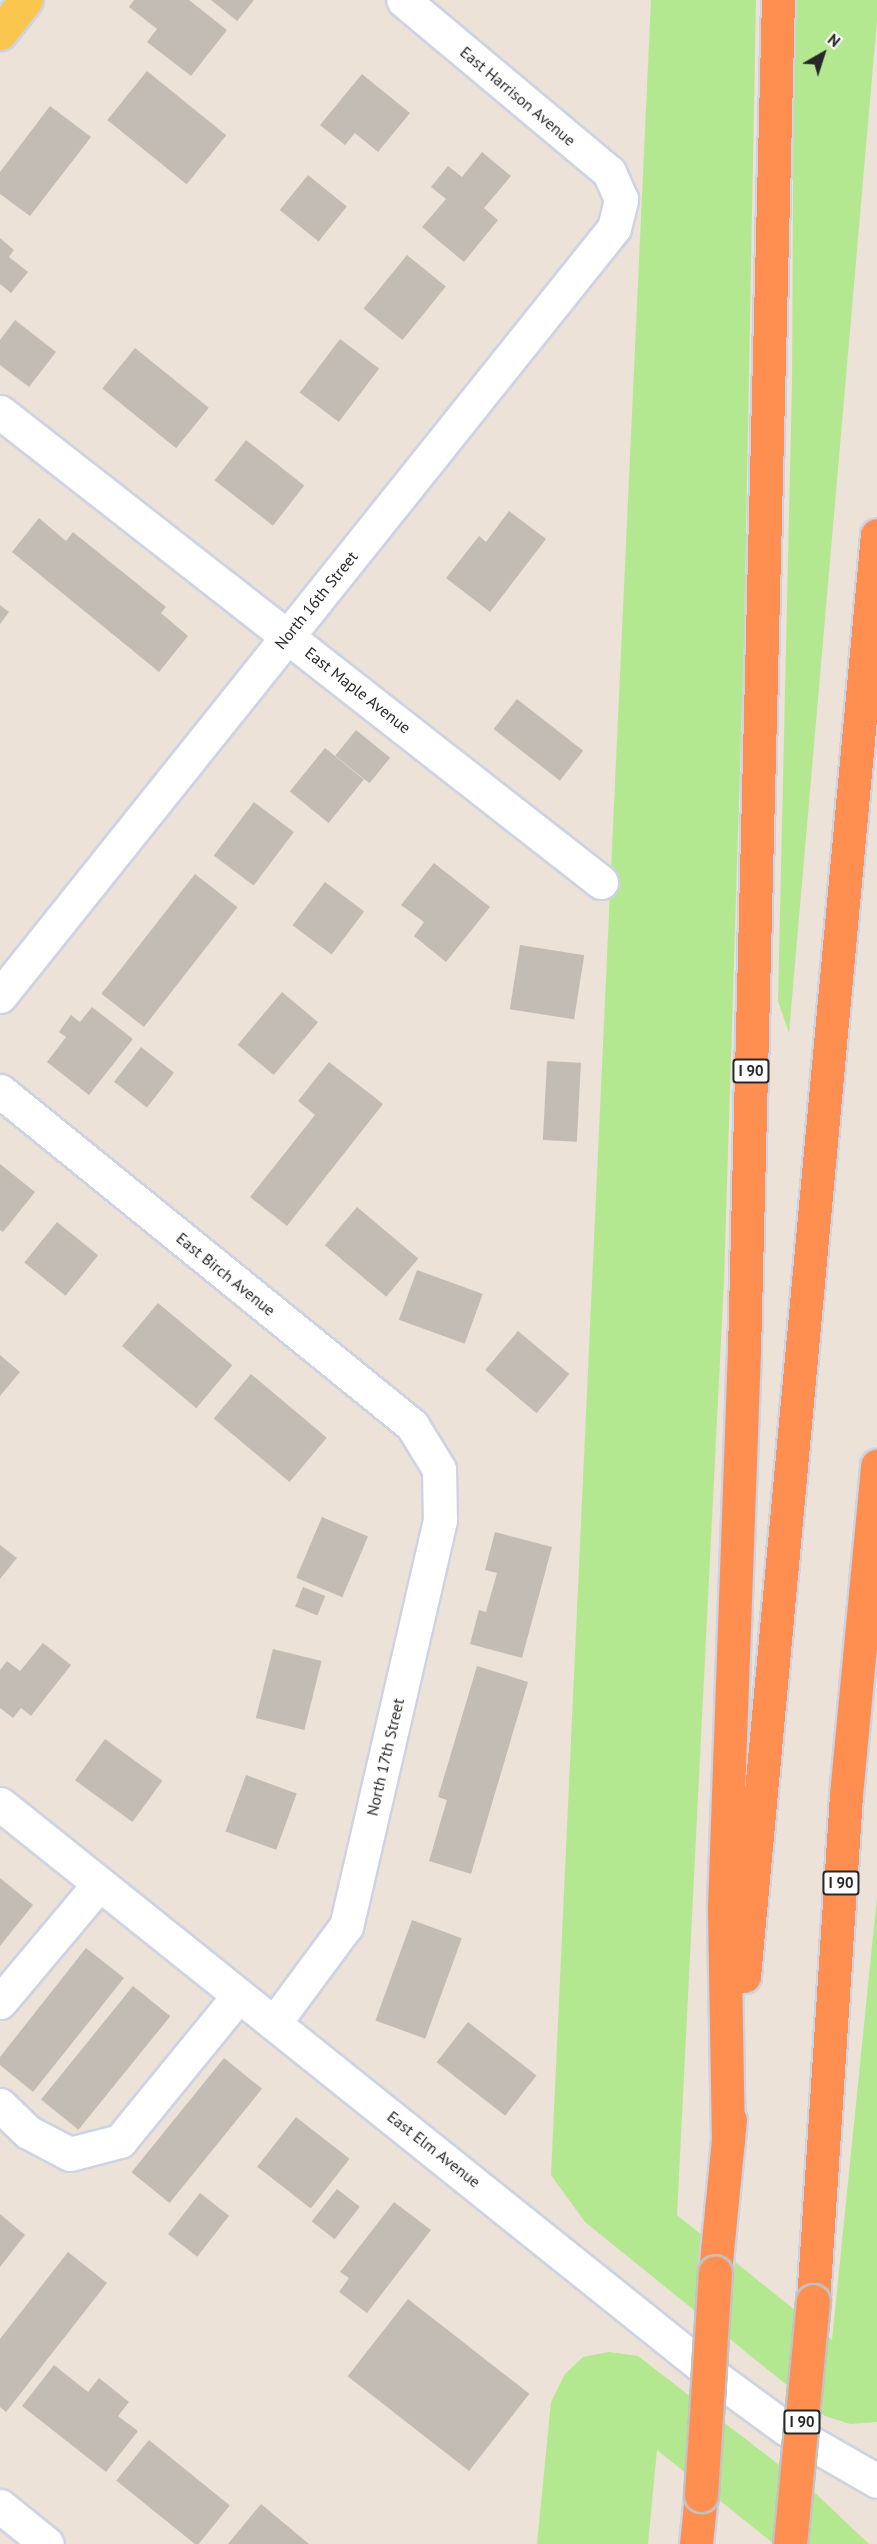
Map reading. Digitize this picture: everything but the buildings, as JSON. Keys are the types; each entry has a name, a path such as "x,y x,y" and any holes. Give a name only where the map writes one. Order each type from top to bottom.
{"highway":[{"name":"I 90","path":"728,2141 724,1905 746,1304 778,0"},
{"name":"I 90","path":"696,2544 715,2272 877,535"},
{"name":"I 90","path":"790,2544 813,2301 846,1795 877,1465"}],"main road":[{"path":"0,33 26,0"}],"street":[{"name":"East Harrison Avenue","path":"403,0 609,172 621,199"},
{"name":"North 16th Street","path":"0,996 614,228 621,199"},
{"name":"East Maple Avenue","path":"0,412 602,882"},
{"name":"East Birch Avenue","path":"0,1091 412,1425 439,1469"},
{"name":"North 17th Street","path":"275,2022 346,1926 440,1520 439,1469"},
{"name":"East Elm Avenue","path":"0,1804 718,2379 785,2428 877,2481"},
{"path":"0,2002 99,1884"},
{"path":"0,2105 28,2133 70,2154 120,2141 239,1995"},
{"path":"0,2506 47,2544"}],"green space":[{"path":"651,0 756,0 744,642 724,1281 677,2215 832,2340 877,1897 877,2422 850,2424 825,2416 585,2222 551,2175"},
{"path":"794,0 877,0 877,20 789,1033 778,1001 792,382"},
{"path":"609,2352 638,2356 814,2492 869,2544 774,2544 657,2450 648,2544 537,2544 551,2402 565,2374 583,2357"}]}
